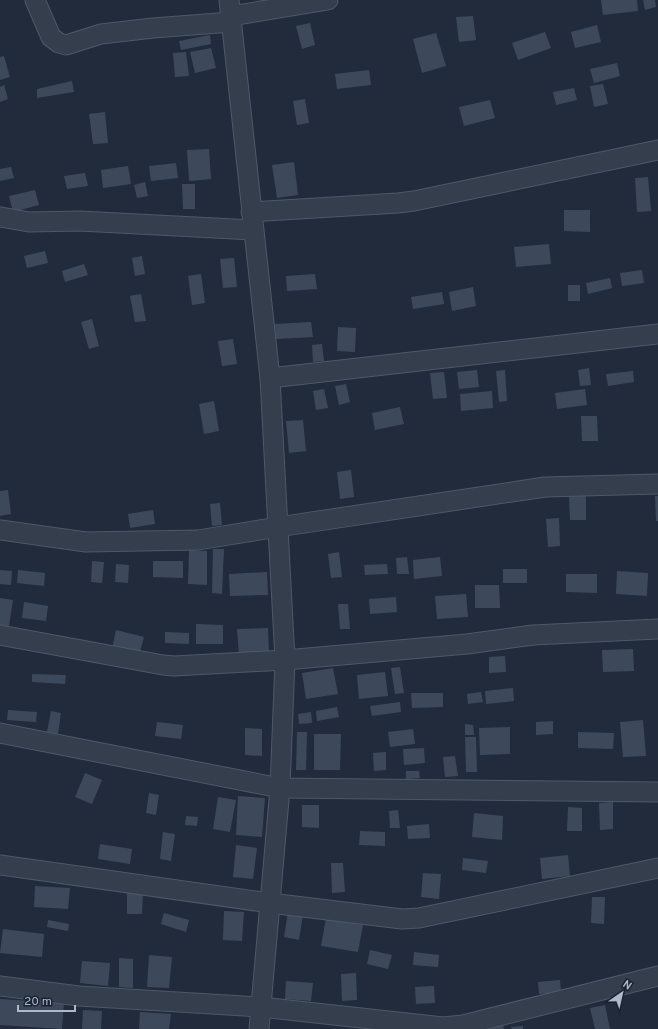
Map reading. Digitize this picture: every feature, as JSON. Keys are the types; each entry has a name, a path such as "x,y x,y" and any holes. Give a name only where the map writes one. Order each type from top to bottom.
{"street":[{"path":"35,0 51,37 59,43 66,45 101,34 160,27 231,13 328,0"},
{"path":"231,13 252,221 270,378 285,660 280,788 259,1029"},
{"path":"1,217 29,222 252,221 414,201 658,150"},
{"path":"270,378 658,334"},
{"path":"0,530 86,542 198,540 545,487 658,484"},
{"path":"0,635 174,666 285,660 467,644 533,635 658,629"},
{"path":"0,733 280,788 658,792"},
{"path":"0,866 270,903 402,919 419,918 658,868"},
{"path":"0,986 79,996 261,1007 382,1025 443,1027 463,1025 658,976"}],"building":[{"path":"601,0 637,0 638,11 603,15"},
{"path":"643,0 655,0 656,7 645,10"},
{"path":"473,16 476,40 459,42 456,17"},
{"path":"310,23 315,45 302,49 296,26"},
{"path":"597,25 601,42 575,48 571,32"},
{"path":"545,32 551,48 518,60 512,43"},
{"path":"436,33 446,66 422,73 413,39"},
{"path":"210,35 211,44 181,50 179,41"},
{"path":"211,48 216,68 195,73 190,52"},
{"path":"186,52 189,76 175,77 173,53"},
{"path":"4,56 10,77 0,80 0,57"},
{"path":"617,63 620,76 594,83 590,69"},
{"path":"369,70 371,85 337,89 335,74"},
{"path":"72,81 74,92 37,98 37,89"},
{"path":"603,84 608,104 594,107 590,86"},
{"path":"4,85 8,99 0,102 0,87"},
{"path":"574,88 577,100 556,105 553,92"},
{"path":"305,99 309,123 297,125 293,101"},
{"path":"490,100 495,118 464,126 459,107"},
{"path":"105,112 108,143 93,144 89,114"},
{"path":"209,149 211,179 189,181 187,150"},
{"path":"294,162 298,195 277,198 272,165"},
{"path":"176,163 178,178 151,181 149,166"},
{"path":"128,166 131,184 103,188 101,170"},
{"path":"11,167 14,178 0,181 0,169"},
{"path":"85,173 88,186 67,189 64,176"},
{"path":"648,177 651,211 637,212 635,178"},
{"path":"145,182 148,196 137,198 134,185"},
{"path":"182,184 195,184 195,209 183,209"},
{"path":"35,190 39,205 13,212 9,196"},
{"path":"564,210 590,210 590,232 564,231"},
{"path":"549,244 551,264 516,267 514,247"},
{"path":"45,251 48,263 27,268 24,256"},
{"path":"142,256 145,274 135,276 132,258"},
{"path":"234,258 237,287 223,288 220,259"},
{"path":"84,264 88,275 65,282 62,271"},
{"path":"642,270 644,283 622,286 620,273"},
{"path":"201,274 205,303 192,305 188,276"},
{"path":"315,274 317,289 287,291 286,276"},
{"path":"610,278 612,288 588,294 586,283"},
{"path":"568,285 580,285 580,301 568,301"},
{"path":"473,287 476,306 452,311 449,292"},
{"path":"442,292 444,304 413,309 411,297"},
{"path":"141,294 146,321 135,322 130,296"},
{"path":"92,319 99,346 89,349 81,322"},
{"path":"311,322 313,337 276,339 275,324"},
{"path":"338,327 356,328 355,352 337,351"},
{"path":"233,339 237,364 222,366 218,341"},
{"path":"322,344 324,361 313,362 312,345"},
{"path":"589,368 591,385 580,386 578,370"},
{"path":"477,370 479,387 459,389 457,372"},
{"path":"505,370 507,401 499,402 496,371"},
{"path":"633,371 634,382 608,386 606,374"},
{"path":"444,372 447,398 433,399 430,373"},
{"path":"346,384 350,402 339,405 335,386"},
{"path":"324,389 328,408 316,410 313,391"},
{"path":"585,389 587,405 557,409 555,393"},
{"path":"492,391 493,408 461,411 460,394"},
{"path":"214,401 219,431 204,434 199,404"},
{"path":"400,407 404,424 375,430 372,413"},
{"path":"581,416 597,416 598,441 582,441"},
{"path":"303,420 306,451 289,453 286,421"},
{"path":"351,470 354,497 340,499 337,472"},
{"path":"8,490 11,514 0,516 0,491"},
{"path":"586,495 586,520 570,520 569,496"},
{"path":"655,496 658,496 658,521 656,521"},
{"path":"220,503 222,525 212,526 210,504"},
{"path":"153,510 155,524 130,528 128,514"},
{"path":"559,518 560,546 548,547 546,519"},
{"path":"213,549 224,549 222,594 212,593"},
{"path":"189,550 207,551 207,585 188,584"},
{"path":"339,552 342,577 331,578 328,554"},
{"path":"407,557 409,574 397,574 396,558"},
{"path":"440,557 442,576 414,579 413,560"},
{"path":"92,561 104,562 102,583 91,582"},
{"path":"153,561 183,561 183,578 153,577"},
{"path":"116,564 129,565 128,583 115,582"},
{"path":"387,564 388,574 365,575 364,565"},
{"path":"503,569 527,569 527,583 503,583"},
{"path":"0,570 12,571 11,585 0,584"},
{"path":"18,570 45,573 44,586 17,583"},
{"path":"617,571 648,573 647,596 616,594"},
{"path":"267,572 268,595 230,596 229,574"},
{"path":"566,574 597,574 597,593 566,592"},
{"path":"475,585 499,585 500,608 475,608"},
{"path":"466,594 468,617 437,619 435,596"},
{"path":"396,597 397,612 370,614 369,599"},
{"path":"0,598 13,600 9,626 0,625"},
{"path":"24,602 48,606 46,621 22,618"},
{"path":"338,604 348,604 350,629 340,629"},
{"path":"196,624 223,625 223,644 196,644"},
{"path":"268,628 269,654 239,655 237,629"},
{"path":"116,630 144,637 139,656 112,649"},
{"path":"165,632 189,633 189,644 165,643"},
{"path":"633,649 634,671 603,672 602,650"},
{"path":"505,656 506,672 489,673 489,657"},
{"path":"400,667 404,693 395,694 391,668"},
{"path":"333,668 338,694 306,699 302,673"},
{"path":"385,672 388,696 359,699 357,675"},
{"path":"32,674 66,675 65,684 32,682"},
{"path":"513,688 514,701 486,704 485,691"},
{"path":"481,692 483,702 468,704 467,694"},
{"path":"411,693 443,693 443,707 412,708"},
{"path":"400,702 401,712 372,716 370,706"},
{"path":"337,707 339,717 317,721 316,711"},
{"path":"8,710 37,712 36,722 7,720"},
{"path":"51,711 61,713 58,734 47,732"},
{"path":"311,712 312,723 299,724 298,714"},
{"path":"643,720 646,756 623,757 620,722"},
{"path":"553,721 553,734 536,735 536,722"},
{"path":"157,722 183,725 181,739 155,736"},
{"path":"465,724 473,725 474,735 465,735"},
{"path":"510,727 510,754 480,755 479,728"},
{"path":"245,728 262,729 262,756 245,755"},
{"path":"413,729 415,744 390,747 388,732"},
{"path":"297,732 307,732 306,770 296,770"},
{"path":"578,732 614,733 613,749 578,748"},
{"path":"314,734 341,734 340,770 314,770"},
{"path":"465,737 476,737 477,772 466,772"},
{"path":"424,748 425,763 404,765 403,749"},
{"path":"386,752 386,770 374,771 373,753"},
{"path":"455,756 458,776 445,777 443,757"},
{"path":"406,771 419,771 420,778 406,779"},
{"path":"85,773 102,780 92,804 75,797"},
{"path":"149,793 159,795 156,815 146,813"},
{"path":"238,796 265,798 262,837 236,835"},
{"path":"218,797 236,800 230,832 213,829"},
{"path":"613,802 613,829 600,830 599,803"},
{"path":"302,805 319,805 319,828 302,827"},
{"path":"568,807 582,808 582,831 567,831"},
{"path":"398,810 400,828 390,828 389,811"},
{"path":"474,813 503,816 502,840 472,837"},
{"path":"186,816 198,817 197,826 185,825"},
{"path":"429,824 430,838 408,839 407,826"},
{"path":"360,831 385,832 385,846 359,845"},
{"path":"163,832 175,834 171,861 160,859"},
{"path":"100,844 132,849 130,864 98,859"},
{"path":"236,845 257,848 253,879 233,877"},
{"path":"568,855 570,876 542,879 540,858"},
{"path":"463,858 488,861 486,873 462,870"},
{"path":"331,863 343,863 345,892 332,893"},
{"path":"423,873 441,874 439,899 421,897"},
{"path":"35,886 70,888 68,909 34,907"},
{"path":"127,892 143,892 142,914 127,914"},
{"path":"592,897 605,897 604,924 591,923"},
{"path":"224,911 244,912 242,941 223,940"},
{"path":"288,912 303,914 299,940 284,937"},
{"path":"164,913 189,920 186,932 161,924"},
{"path":"326,918 363,925 358,952 321,946"},
{"path":"48,920 69,924 68,931 47,927"},
{"path":"3,929 44,934 42,957 0,953"},
{"path":"370,950 392,955 388,969 367,964"},
{"path":"414,952 439,955 438,967 413,965"},
{"path":"149,955 172,957 169,988 147,987"},
{"path":"119,958 133,959 133,988 119,987"},
{"path":"82,961 110,963 108,986 80,983"},
{"path":"356,973 357,1000 342,1001 341,974"},
{"path":"560,980 561,993 539,994 538,982"},
{"path":"286,981 313,983 311,1001 285,999"},
{"path":"434,986 435,1003 416,1004 415,987"},
{"path":"0,999 64,1003 62,1029 0,1025"},
{"path":"605,1005 610,1029 595,1029 590,1008"},
{"path":"83,1010 102,1011 101,1029 82,1029"},
{"path":"140,1012 171,1014 169,1029 139,1029"},
{"path":"503,1025 504,1029 490,1029"},
{"path":"523,1026 523,1029 512,1029 511,1027"}]}
